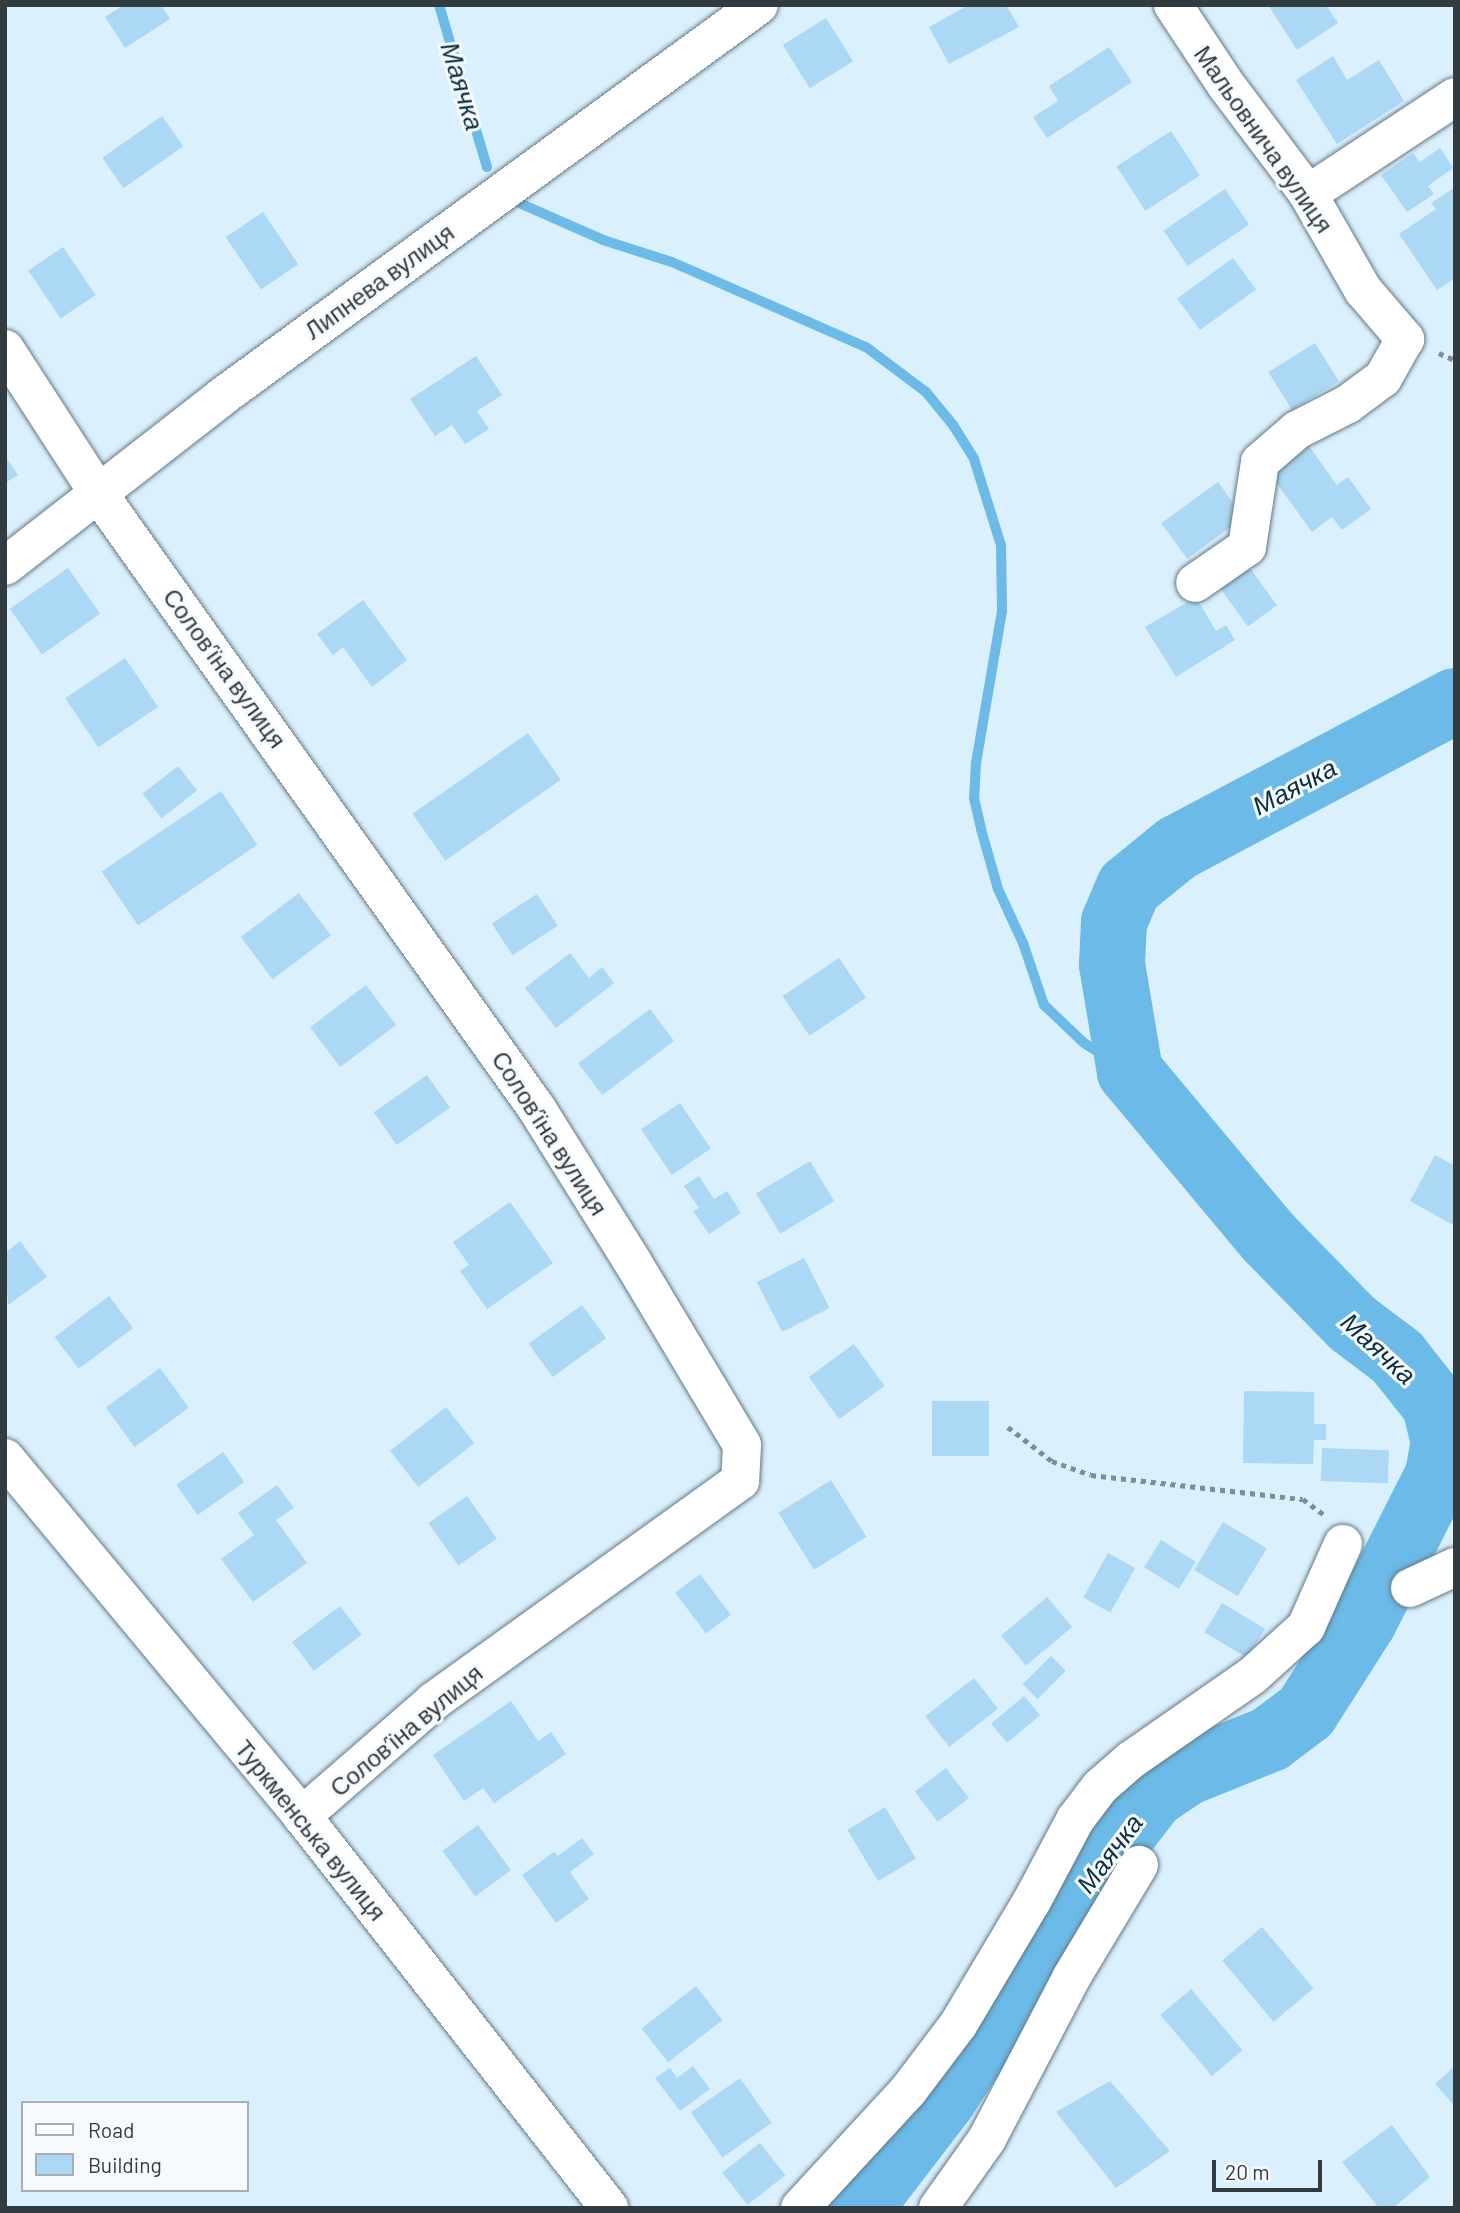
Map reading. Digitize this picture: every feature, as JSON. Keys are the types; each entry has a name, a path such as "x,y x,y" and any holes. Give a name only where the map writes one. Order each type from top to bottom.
{"street":[{"name":"Липнева вулиця","path":"5,566 98,492 527,172 759,5"},
{"name":"Мальовнича вулиця","path":"1173,5 1226,85 1308,194 1363,290 1405,339 1383,378 1348,404 1297,430 1260,462 1247,547 1195,583"},
{"path":"1308,194 1455,97"},
{"name":"Соловʼїна вулиця","path":"5,349 98,492 537,1109 742,1445 740,1481 433,1702 302,1816"},
{"name":"Туркменська вулиця","path":"5,1458 302,1816 609,2208"},
{"path":"800,2208 908,2091 958,2025 1032,1901 1075,1820 1100,1787 1131,1760 1252,1676 1306,1627 1343,1544"},
{"path":"1410,1588 1455,1567"},
{"path":"938,2208 987,2139 1071,1978 1139,1865"}],"path":[{"path":"1008,1427 1052,1461 1091,1475 1303,1499 1332,1521 1343,1544"}],"building":[{"path":"124,5 161,5 170,19 125,48 105,17"},
{"path":"969,5 1006,5 1019,27 949,64 929,27"},
{"path":"1268,5 1326,5 1338,23 1297,50"},
{"path":"826,18 853,61 810,88 783,45"},
{"path":"1109,47 1132,82 1047,138 1033,117 1058,101 1049,86"},
{"path":"1333,56 1347,80 1379,60 1404,101 1337,144 1296,80"},
{"path":"162,116 183,146 123,188 102,158"},
{"path":"1171,131 1200,175 1145,211 1116,166"},
{"path":"1440,148 1453,168 1428,186 1434,194 1407,212 1381,175 1413,153 1420,162"},
{"path":"1454,188 1455,278 1437,290 1399,234 1436,209 1431,203"},
{"path":"1225,189 1249,225 1188,266 1164,230"},
{"path":"263,212 298,264 261,289 226,237"},
{"path":"63,247 95,295 61,319 28,270"},
{"path":"1233,258 1256,290 1200,330 1177,299"},
{"path":"1315,343 1339,381 1292,410 1268,372"},
{"path":"476,356 502,395 477,411 489,429 465,444 452,425 435,436 410,399"},
{"path":"1309,446 1337,485 1348,477 1371,509 1342,530 1332,517 1312,532 1270,474"},
{"path":"5,456 18,475 5,483"},
{"path":"1218,482 1244,518 1187,559 1161,523"},
{"path":"1247,564 1277,605 1248,626 1218,585"},
{"path":"68,568 100,614 42,655 10,609"},
{"path":"1196,597 1216,631 1226,625 1235,640 1176,677 1145,627"},
{"path":"363,600 407,660 372,687 343,647 333,655 317,634"},
{"path":"125,658 158,707 98,747 65,698"},
{"path":"528,733 561,780 445,861 412,814"},
{"path":"178,766 197,790 162,818 143,794"},
{"path":"221,791 257,845 138,925 102,872"},
{"path":"299,893 331,935 273,979 241,937"},
{"path":"537,894 558,926 512,955 492,923"},
{"path":"570,953 589,978 602,967 614,983 556,1028 525,988"},
{"path":"839,958 866,998 809,1036 783,996"},
{"path":"366,985 396,1025 340,1067 310,1027"},
{"path":"650,1009 674,1041 602,1095 578,1063"},
{"path":"427,1075 450,1108 397,1145 374,1112"},
{"path":"680,1103 711,1149 672,1175 641,1129"},
{"path":"1435,1155 1455,1166 1455,1226 1410,1201"},
{"path":"810,1161 834,1201 780,1234 756,1193"},
{"path":"699,1176 714,1199 727,1191 741,1213 709,1234 693,1211 699,1208 684,1186"},
{"path":"510,1202 553,1263 487,1309 460,1271 469,1265 453,1242"},
{"path":"20,1241 47,1277 8,1305 5,1253"},
{"path":"804,1258 829,1308 782,1332 757,1282"},
{"path":"109,1296 133,1328 79,1369 55,1337"},
{"path":"582,1305 606,1338 553,1377 529,1344"},
{"path":"854,1344 885,1386 839,1419 809,1377"},
{"path":"160,1368 189,1408 135,1447 106,1407"},
{"path":"1244,1391 1314,1392 1314,1424 1326,1424 1326,1440 1314,1440 1313,1464 1243,1463"},
{"path":"932,1401 989,1401 989,1456 932,1456"},
{"path":"446,1407 474,1443 418,1487 390,1451"},
{"path":"1322,1448 1389,1450 1388,1483 1321,1481"},
{"path":"223,1452 244,1482 198,1515 176,1485"},
{"path":"831,1480 867,1537 814,1570 778,1513"},
{"path":"277,1485 294,1508 276,1520 307,1563 253,1602 221,1559 254,1535 238,1513"},
{"path":"467,1496 497,1539 458,1566 428,1523"},
{"path":"1223,1522 1267,1548 1238,1596 1194,1570"},
{"path":"1161,1540 1196,1562 1179,1589 1144,1567"},
{"path":"1108,1553 1135,1568 1110,1613 1083,1598"},
{"path":"700,1574 731,1615 706,1633 675,1593"},
{"path":"1047,1597 1072,1627 1026,1665 1001,1636"},
{"path":"1222,1603 1265,1629 1247,1658 1204,1632"},
{"path":"340,1606 362,1635 314,1671 292,1642"},
{"path":"1051,1656 1066,1671 1038,1699 1023,1684"},
{"path":"974,1678 998,1709 949,1747 925,1716"},
{"path":"1024,1696 1040,1715 1007,1743 991,1724"},
{"path":"511,1701 538,1741 551,1732 566,1754 494,1803 483,1788 464,1801 433,1755"},
{"path":"946,1768 969,1798 938,1822 915,1791"},
{"path":"885,1807 916,1858 878,1881 847,1830"},
{"path":"478,1825 511,1870 475,1896 442,1851"},
{"path":"582,1838 594,1854 570,1872 589,1899 556,1923 522,1875 554,1852 558,1856"},
{"path":"1262,1927 1313,1988 1274,2022 1222,1960"},
{"path":"696,1986 722,2020 668,2062 642,2028"},
{"path":"1191,1989 1242,2050 1212,2076 1160,2015"},
{"path":"693,2066 710,2089 680,2111 655,2078 670,2068 677,2078"},
{"path":"1455,2066 1455,2106 1435,2084"},
{"path":"740,2078 772,2123 722,2157 691,2112"},
{"path":"1110,2081 1170,2151 1116,2188 1056,2112"},
{"path":"1392,2125 1430,2177 1393,2208 1379,2208 1342,2162"},
{"path":"760,2143 785,2175 747,2205 722,2173"}],"waterway":[{"name":"Маячка","path":"439,5 487,167"},
{"path":"517,202 603,240 672,262 866,347 926,392 953,425 974,459 1001,545 1002,611 976,763 974,798 981,829 998,889 1023,943 1044,1005 1084,1043 1130,1072"},
{"name":"Маячка","path":"860,2208 944,2098 1080,1890 1152,1796 1186,1773 1270,1739 1306,1712 1364,1621 1438,1475 1444,1442 1435,1405 1397,1357 1353,1324 1269,1238 1130,1072 1112,964 1114,922 1129,887 1177,848 1455,701"}]}
